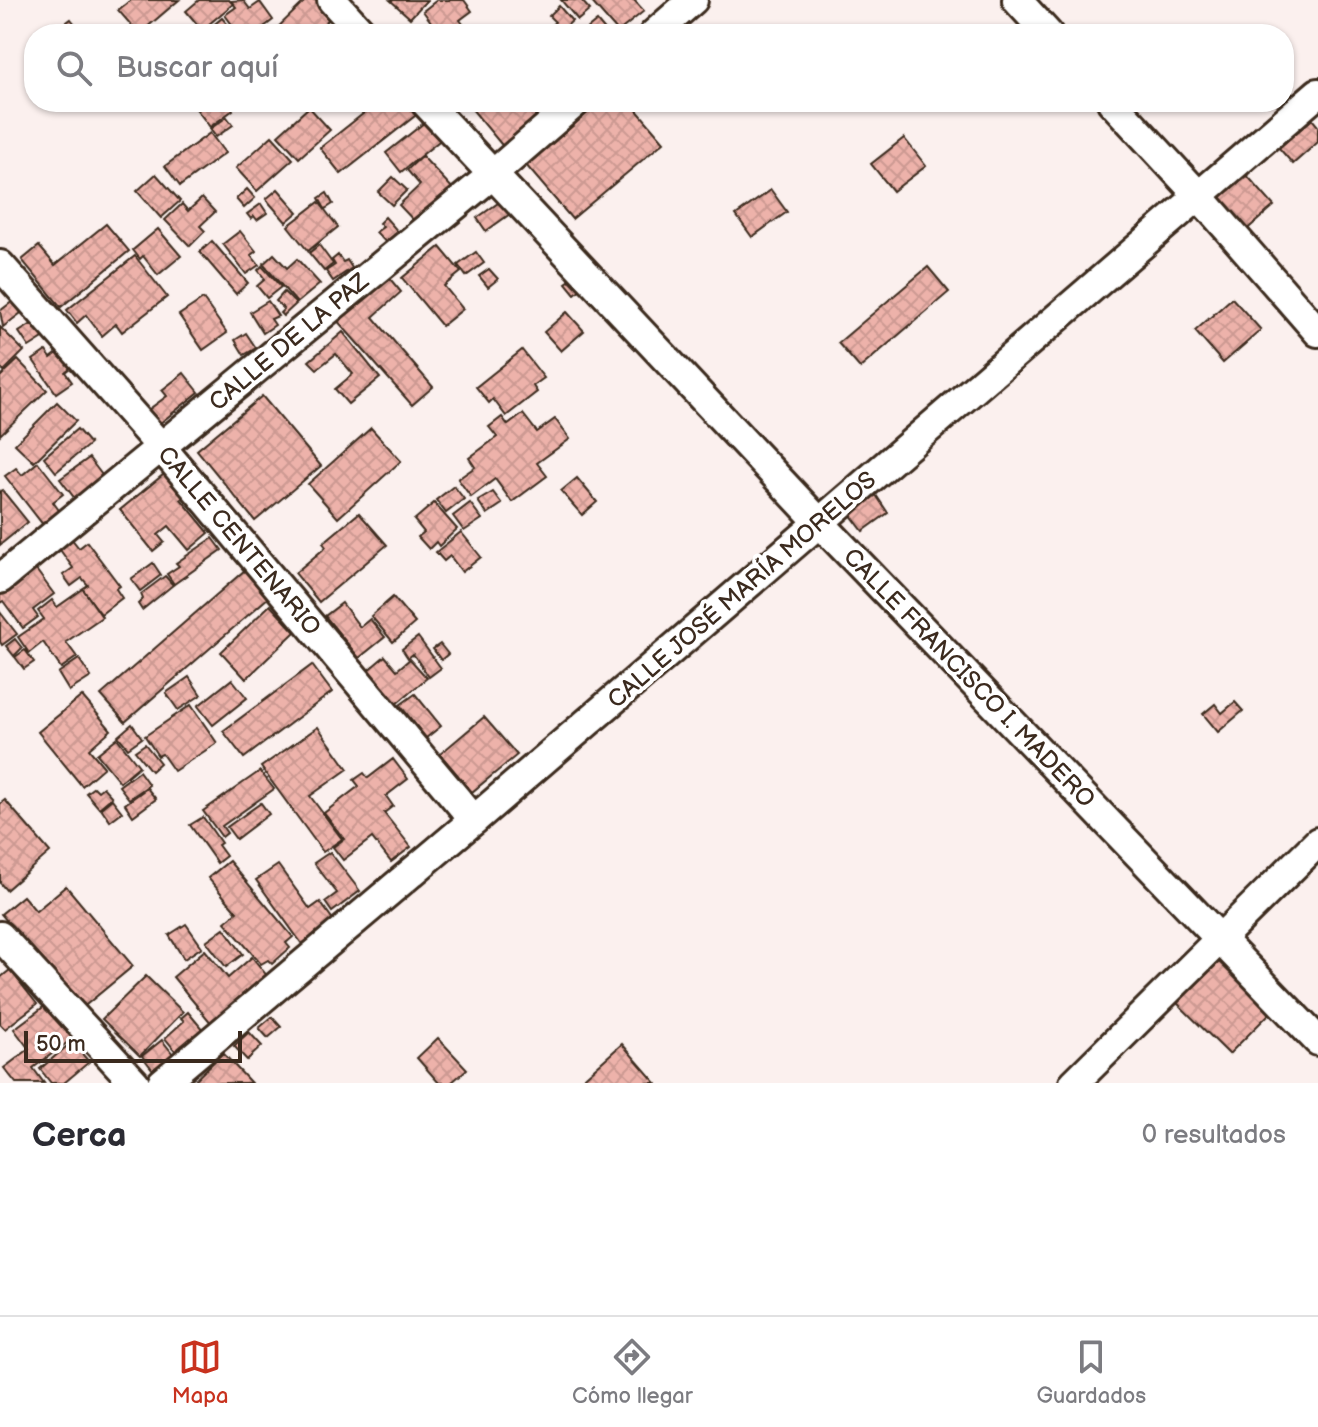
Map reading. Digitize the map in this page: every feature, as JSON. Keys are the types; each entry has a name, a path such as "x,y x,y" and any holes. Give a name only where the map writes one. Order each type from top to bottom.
{"street":[{"path":"332,0 354,24"},
{"path":"665,24 693,0"},
{"path":"1017,0 1039,24"},
{"name":"CALLE JOSÉ MARÍA MORELOS","path":"162,1083 474,820 1318,93"},
{"name":"CALLE FRANCISCO I. MADERO","path":"434,112 820,523 1318,1041"},
{"name":"CALLE DE LA PAZ","path":"0,579 564,112"},
{"path":"1121,112 1318,332"},
{"name":"CALLE CENTENARIO","path":"0,265 162,448 474,820"},
{"path":"1074,1083 1318,842"},
{"path":"0,936 135,1083"}],"building":[{"path":"131,0 179,0 151,24 130,24 118,10"},
{"path":"199,0 229,0 233,4 209,24 197,24 186,11"},
{"path":"243,0 250,9 260,2 273,20 268,24 232,24 225,15 236,7 231,1"},
{"path":"306,0 320,0 334,14 324,24 281,24"},
{"path":"390,0 427,0 410,18"},
{"path":"437,0 464,0 472,11 460,20 463,24 433,24 423,11"},
{"path":"561,0 581,0 590,10 578,20"},
{"path":"590,0 634,0 644,11 628,24 611,24"},
{"path":"559,6 572,21 569,24 553,24 555,22 549,16"},
{"path":"199,112 230,112 210,127"},
{"path":"303,112 314,112 330,130 299,158 278,135"},
{"path":"365,112 420,112 341,174 320,148"},
{"path":"474,112 539,112 544,118 506,150"},
{"path":"588,112 638,112 664,142 572,219 526,165"},
{"path":"227,117 233,125 216,137 210,129"},
{"path":"429,119 444,137 401,172 386,153"},
{"path":"1312,119 1318,126 1318,142 1293,164 1279,148"},
{"path":"210,133 225,153 180,186 165,166"},
{"path":"272,136 293,159 257,191 236,168"},
{"path":"904,138 926,166 893,191 871,164"},
{"path":"422,156 456,192 419,226 399,205 420,185 407,170"},
{"path":"1244,172 1274,206 1244,232 1214,199"},
{"path":"156,174 180,201 161,218 137,191"},
{"path":"393,177 407,190 392,205 378,192"},
{"path":"247,189 255,198 244,208 236,199"},
{"path":"278,189 298,212 286,222 266,199"},
{"path":"771,190 787,212 752,237 736,215"},
{"path":"327,193 333,204 325,209 319,198"},
{"path":"202,198 215,212 200,226 205,231 190,246 165,220 182,204 188,211"},
{"path":"501,201 510,214 486,231 477,218"},
{"path":"319,202 338,227 308,251 288,226"},
{"path":"261,204 267,213 257,220 254,216 251,219 247,214"},
{"path":"385,217 401,235 388,245 376,232 383,227 379,223"},
{"path":"106,224 129,251 61,307 22,260 39,246 55,265"},
{"path":"158,229 181,256 158,275 143,256 140,259 133,250"},
{"path":"240,231 256,251 251,255 259,265 246,274 223,244"},
{"path":"212,241 248,283 236,294 200,252"},
{"path":"319,245 333,264 324,271 309,253"},
{"path":"440,247 461,272 444,286 463,309 442,326 402,278"},
{"path":"476,252 484,263 466,276 458,265"},
{"path":"274,254 287,268 297,259 320,284 297,303 263,264"},
{"path":"338,255 343,262 347,260 352,268 333,281 326,271 335,265 332,260"},
{"path":"135,256 167,297 122,332 116,324 102,336 86,315 77,323 67,310"},
{"path":"262,266 281,287 267,298 257,286 265,279 258,270"},
{"path":"928,267 949,292 860,368 838,343"},
{"path":"489,269 498,279 488,287 479,276"},
{"path":"386,274 401,292 373,317 433,387 412,405 335,318"},
{"path":"573,278 582,288 575,294 566,283"},
{"path":"284,292 296,304 283,316 280,313 284,309 276,301"},
{"path":"1232,298 1261,330 1223,363 1195,331"},
{"path":"203,299 227,333 203,350 179,315"},
{"path":"13,301 21,313 3,327 0,311"},
{"path":"268,301 278,316 271,319 275,325 263,333 250,312"},
{"path":"567,312 584,331 561,351 544,332"},
{"path":"32,324 35,329 39,326 43,338 29,347 19,332"},
{"path":"0,327 24,351 4,371 0,367"},
{"path":"343,332 380,378 348,404 335,389 353,374 336,354 317,369 309,361"},
{"path":"246,333 256,348 244,355 235,340"},
{"path":"522,350 544,378 533,386 537,392 506,416 493,399 489,403 476,387"},
{"path":"46,351 51,358 59,352 70,368 65,372 72,382 56,393 33,360"},
{"path":"18,360 47,390 0,435 0,377"},
{"path":"184,373 199,392 159,424 148,410 167,396 162,390"},
{"path":"262,396 321,466 255,521 197,450"},
{"path":"57,402 76,421 34,462 15,444"},
{"path":"523,414 537,432 555,419 570,439 537,463 547,476 512,502 495,479 471,497 458,479 475,467 469,458 497,437 489,427 502,417 508,425"},
{"path":"371,428 401,461 338,518 308,484"},
{"path":"77,429 90,444 56,472 44,457"},
{"path":"89,458 105,479 76,500 60,479"},
{"path":"38,462 63,494 53,502 61,513 44,526 5,476 16,468 22,475"},
{"path":"169,470 188,493 181,499 209,533 189,550 169,526 158,535 164,542 153,551 120,510"},
{"path":"577,478 597,502 582,515 561,491"},
{"path":"454,486 464,499 446,513 436,500"},
{"path":"0,491 28,522 0,545"},
{"path":"493,492 502,504 487,514 478,501"},
{"path":"876,495 888,513 863,531 850,514"},
{"path":"434,503 457,529 439,546 436,542 429,549 418,537 424,532 414,520"},
{"path":"470,503 482,519 464,531 453,516"},
{"path":"359,513 387,545 319,602 295,573 326,547 323,543"},
{"path":"461,532 481,557 462,572 450,556 444,561 436,552"},
{"path":"71,538 79,548 87,542 120,586 116,589 122,598 101,614 82,589 88,585 82,578 71,586 63,575 73,568 58,547"},
{"path":"213,538 222,550 174,584 167,574 179,566 176,563"},
{"path":"31,563 54,594 33,610 38,617 23,628 3,601 0,603 0,586"},
{"path":"153,563 161,575 140,591 131,579"},
{"path":"245,570 269,597 125,722 101,695"},
{"path":"165,576 173,585 142,610 138,604 143,599 141,594"},
{"path":"83,589 102,617 66,642 77,657 61,668 43,642 29,653 18,637 44,619 38,611 52,600 57,607"},
{"path":"393,597 415,623 393,642 371,616"},
{"path":"342,603 360,627 370,619 385,637 359,658 325,616"},
{"path":"270,605 295,632 246,679 221,652"},
{"path":"0,612 17,634 2,645 0,642"},
{"path":"418,637 441,668 429,677 413,654 408,658 402,649"},
{"path":"15,639 22,648 14,656 6,646"},
{"path":"440,644 448,654 441,660 433,649"},
{"path":"25,650 34,662 24,669 15,657"},
{"path":"385,656 397,670 410,659 427,678 396,704 367,671"},
{"path":"79,659 91,677 69,691 58,673"},
{"path":"312,665 332,692 244,758 223,731"},
{"path":"189,677 201,695 178,710 166,693"},
{"path":"232,679 247,698 213,725 198,706"},
{"path":"415,694 441,726 426,738 400,705"},
{"path":"82,696 111,730 89,749 104,767 82,786 38,732"},
{"path":"1235,702 1243,711 1218,732 1203,714 1215,704 1222,713"},
{"path":"191,705 217,743 174,771 162,754 158,756 145,736"},
{"path":"484,717 517,755 472,792 440,754"},
{"path":"132,724 142,738 128,748 118,736"},
{"path":"318,727 348,769 310,796 342,839 323,852 261,767"},
{"path":"117,738 139,766 120,782 97,754"},
{"path":"145,744 160,763 151,771 135,751"},
{"path":"393,759 408,779 386,796 393,806 384,813 411,847 391,862 372,838 343,860 333,847 344,839 324,813 359,786 354,780 364,773 368,778"},
{"path":"139,771 149,785 129,799 119,786"},
{"path":"260,771 274,789 222,826 227,833 222,837 203,811"},
{"path":"94,787 98,791 103,787 112,797 99,808 86,793"},
{"path":"147,788 156,799 133,816 125,804"},
{"path":"112,799 122,812 110,821 101,808"},
{"path":"5,800 50,852 6,890 0,883 0,804"},
{"path":"261,803 269,814 236,839 227,827"},
{"path":"203,817 226,856 217,863 190,825"},
{"path":"330,852 360,891 332,912 325,902 337,893 314,863"},
{"path":"229,861 293,937 286,943 290,948 272,964 268,960 261,964 225,922 237,912 208,878"},
{"path":"278,865 310,909 320,902 334,921 302,944 256,880"},
{"path":"66,886 133,966 81,1009 1,914 23,896 36,911"},
{"path":"186,924 202,947 184,959 169,935"},
{"path":"224,928 243,954 226,967 206,941"},
{"path":"205,950 228,978 252,957 268,977 212,1024 173,977"},
{"path":"1218,961 1271,1012 1229,1054 1177,1003"},
{"path":"10,970 37,1004 5,1029 0,1024 0,978"},
{"path":"146,976 183,1012 140,1056 102,1019"},
{"path":"50,1002 76,1036 33,1068 44,1083 16,1083 4,1068 29,1049 14,1029"},
{"path":"188,1012 203,1030 177,1053 165,1038 184,1021 181,1018"},
{"path":"272,1017 281,1027 268,1038 259,1028"},
{"path":"249,1032 262,1046 247,1060 234,1046"},
{"path":"438,1038 467,1069 451,1083 439,1083 417,1058"},
{"path":"162,1040 173,1054 153,1070 142,1056"},
{"path":"72,1042 89,1062 64,1083 51,1083 40,1069"},
{"path":"622,1044 656,1083 578,1083"},
{"path":"223,1053 251,1083 192,1083"}]}
